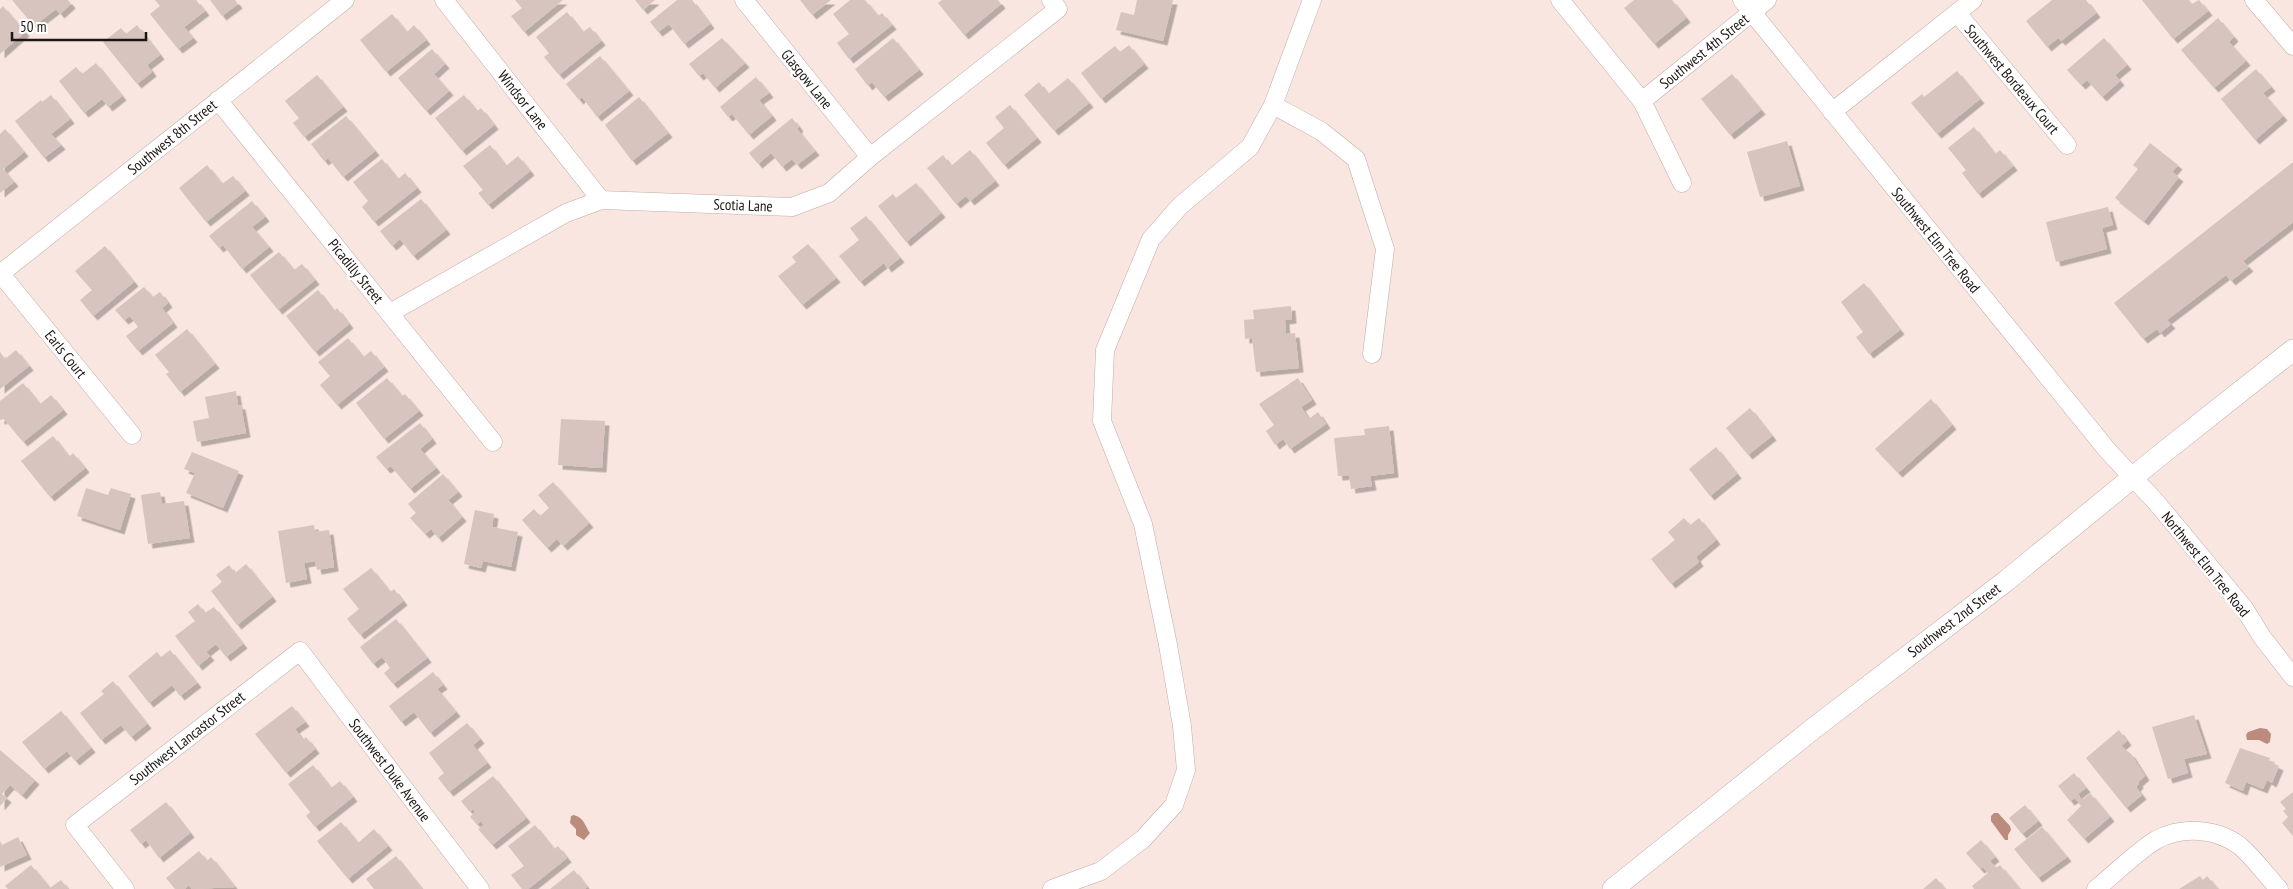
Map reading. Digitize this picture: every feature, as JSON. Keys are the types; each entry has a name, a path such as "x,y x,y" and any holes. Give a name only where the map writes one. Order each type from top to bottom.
{"main road":[{"name":"Southwest 2nd Street","path":"1613,889 1814,728 1995,590 2293,350"}],"street":[{"name":"Southwest 8th Street","path":"0,273 345,0"},
{"name":"Windsor Lane","path":"444,0 601,200"},
{"name":"Glasgow Lane","path":"744,0 870,157"},
{"path":"1052,889 1101,871 1144,838 1174,805 1186,770 1182,726 1168,645 1143,524 1102,421 1105,350 1151,240 1180,206 1250,147 1273,105 1312,0"},
{"path":"1560,0 1642,101 1682,184"},
{"name":"Southwest 4th Street","path":"1642,101 1747,6 1767,0"},
{"path":"1832,112 1973,0"},
{"path":"2254,0 2293,46"},
{"name":"Scotia Lane","path":"390,313 566,213 601,200 792,207 830,193 870,157 1054,5"},
{"name":"Southwest Elm Tree Road","path":"1747,6 2005,326 2108,451 2133,477"},
{"name":"Southwest Bordeaux Court","path":"1957,13 2067,145"},
{"name":"Picadilly Street","path":"218,100 493,442"},
{"path":"1273,105 1321,131 1356,160 1386,249 1372,354"},
{"name":"Earls Court","path":"0,273 132,435"},
{"name":"Northwest Elm Tree Road","path":"2133,477 2244,608 2262,637 2293,677"},
{"name":"Southwest Lancastor Street","path":"125,889 75,825 300,651"},
{"name":"Southwest Duke Avenue","path":"300,651 480,889"},
{"path":"2096,889 2156,840 2182,831 2212,832 2228,838 2241,847 2278,889"}],"shaded area":[{"path":"2260,728 2267,729 2271,734 2270,742 2267,744 2259,740 2247,740 2246,735 2248,732"},
{"path":"1994,813 1998,813 2010,826 2011,830 2008,840 2005,840 1991,821 1991,816"},
{"path":"574,815 583,820 590,833 584,840 576,835 576,829 570,823 571,816"}],"building":[{"path":"12,0 68,0 71,4 60,14 56,9 34,26"},
{"path":"155,0 196,0 205,11 184,27 193,38 178,49 150,14 160,6"},
{"path":"210,0 235,0 238,4 222,16"},
{"path":"515,0 563,0 524,32 511,16 522,8"},
{"path":"635,0 655,0 643,10"},
{"path":"677,0 692,0 710,24 684,44 669,24 658,32 650,22"},
{"path":"800,0 831,0 812,15"},
{"path":"850,0 865,0 878,16 882,13 892,25 849,59 837,43 849,34 833,14"},
{"path":"942,0 998,0 1001,4 964,35 938,3"},
{"path":"1137,0 1173,0 1163,41 1116,30 1121,12 1134,15"},
{"path":"1634,0 1672,0 1686,18 1654,44 1624,8"},
{"path":"2052,0 2086,0 2096,13 2061,41 2058,38 2047,47 2026,21"},
{"path":"2142,0 2189,0 2192,4 2199,0 2208,11 2173,39"},
{"path":"3,6 25,32 0,54 0,9"},
{"path":"567,12 583,32 590,27 601,41 559,75 544,57 549,53 536,37"},
{"path":"392,14 407,32 414,25 426,40 386,72 360,40"},
{"path":"2218,18 2234,37 2229,42 2246,61 2214,88 2181,50"},
{"path":"137,25 160,55 147,65 152,72 137,84 103,42 121,28 126,34"},
{"path":"722,38 745,63 715,88 703,73 699,76 689,64"},
{"path":"893,38 919,70 884,97 872,82 868,86 855,69"},
{"path":"2104,38 2127,65 2115,75 2120,81 2102,97 2087,80 2081,85 2067,70"},
{"path":"1129,45 1144,64 1101,99 1081,73 1115,46 1120,52"},
{"path":"432,49 445,64 434,74 449,91 426,111 398,78"},
{"path":"600,56 629,91 597,117 582,97 579,100 566,84"},
{"path":"96,63 122,96 108,107 102,99 84,113 59,81 76,67 82,74"},
{"path":"2256,69 2271,87 2263,93 2283,116 2255,140 2221,99"},
{"path":"1957,71 1980,99 1937,134 1911,103 1922,94 1924,97"},
{"path":"1732,74 1761,110 1730,135 1701,99"},
{"path":"317,75 343,107 304,137 293,123 299,118 285,101"},
{"path":"756,77 769,93 759,100 772,116 749,135 732,114 728,117 720,107"},
{"path":"1068,78 1089,103 1054,131 1024,95 1039,82 1048,94"},
{"path":"51,95 70,119 51,134 61,145 44,158 15,121 41,100 42,102"},
{"path":"464,95 477,111 481,108 494,125 462,151 435,118"},
{"path":"639,97 668,133 632,161 605,125"},
{"path":"1010,105 1037,138 1004,165 986,143 1004,128 995,117"},
{"path":"346,116 375,151 343,177 328,158 324,161 311,144"},
{"path":"792,118 799,127 797,129 815,151 797,165 792,159 782,167 771,153 758,164 749,153"},
{"path":"1974,127 1995,154 2000,150 2013,166 1978,194 1962,173 1966,170 1948,148"},
{"path":"5,129 24,152 3,169 14,182 0,193 0,134"},
{"path":"1787,141 1800,186 1760,197 1747,152"},
{"path":"2150,143 2178,165 2172,172 2179,177 2144,221 2115,198 2138,169 2133,165"},
{"path":"490,145 506,166 518,156 530,171 488,205 478,193 483,190 463,166"},
{"path":"970,150 995,181 970,201 966,196 956,204 927,168 943,155 951,166"},
{"path":"382,159 398,179 405,173 417,188 374,222 362,207 368,201 353,182"},
{"path":"2293,162 2293,222 2243,261 2249,267 2231,281 2226,275 2167,320 2171,324 2160,333 2157,329 2143,339 2114,303"},
{"path":"207,165 222,184 233,176 245,191 206,222 179,188"},
{"path":"916,183 941,213 906,242 878,206 893,194 896,198"},
{"path":"421,199 446,230 413,256 400,239 392,246 380,231"},
{"path":"252,201 265,217 252,227 269,247 242,269 223,245 219,248 209,236"},
{"path":"2108,207 2113,225 2102,228 2107,249 2056,262 2046,222"},
{"path":"866,216 900,258 887,268 884,263 860,282 839,256 859,240 850,228"},
{"path":"808,244 836,278 802,305 778,276 796,262 792,257"},
{"path":"105,246 134,282 93,316 80,300 92,290 75,271"},
{"path":"279,252 294,270 302,264 315,280 278,310 250,275"},
{"path":"1864,283 1900,330 1869,354 1856,337 1863,332 1841,302"},
{"path":"144,287 153,297 160,292 168,303 162,308 173,323 138,351 126,336 138,327 130,316 124,320 115,310"},
{"path":"318,290 334,311 337,308 349,324 315,352 286,316"},
{"path":"1291,306 1292,319 1285,320 1286,334 1295,333 1299,368 1256,372 1252,338 1245,339 1244,320 1254,319 1253,310"},
{"path":"187,329 215,364 180,392 166,374 169,372 155,355"},
{"path":"348,338 363,357 371,351 384,367 337,405 320,385 330,376 318,362"},
{"path":"16,350 29,366 0,389 0,352 5,359"},
{"path":"387,378 402,396 405,394 419,411 384,439 356,403"},
{"path":"1298,378 1312,400 1301,407 1309,419 1318,412 1326,424 1290,449 1283,439 1275,445 1266,431 1274,425 1259,404"},
{"path":"23,383 40,404 51,395 63,410 23,442 4,419 0,420 0,401"},
{"path":"236,391 238,405 241,405 246,433 197,442 193,421 209,418 205,397"},
{"path":"1931,399 1952,425 1898,473 1875,449"},
{"path":"1750,408 1772,436 1748,455 1726,428"},
{"path":"561,419 605,421 602,468 558,465"},
{"path":"420,423 432,439 420,449 436,468 410,489 391,466 386,469 376,457"},
{"path":"1389,426 1394,473 1370,476 1372,486 1351,489 1349,475 1338,476 1334,438 1365,435 1364,429"},
{"path":"53,436 69,457 73,453 85,468 50,497 21,461"},
{"path":"1716,447 1737,474 1710,496 1689,469"},
{"path":"192,452 239,471 223,508 186,493 195,473 184,469"},
{"path":"443,474 458,492 448,500 462,517 438,538 431,529 425,534 410,518 416,513 408,504"},
{"path":"553,482 589,523 563,546 557,539 547,548 522,520 534,509 540,516 549,508 538,495"},
{"path":"86,488 108,495 111,488 131,494 120,530 77,516"},
{"path":"160,492 162,504 184,501 190,538 148,544 141,495"},
{"path":"475,510 494,514 492,527 518,532 511,567 483,561 481,568 464,564"},
{"path":"1684,518 1690,525 1699,518 1716,540 1696,557 1699,562 1671,584 1651,559 1675,540 1668,532"},
{"path":"314,525 315,532 329,530 334,567 317,570 315,561 304,563 307,579 286,583 278,531"},
{"path":"246,564 272,597 237,625 211,591 222,582 216,575 229,565 235,573"},
{"path":"371,568 390,592 394,589 403,601 360,635 347,619 359,609 343,589"},
{"path":"198,604 205,613 214,607 243,644 226,657 216,644 206,652 210,656 198,666 175,636 195,621 188,612"},
{"path":"396,619 427,658 393,684 384,673 390,668 382,657 373,664 360,647"},
{"path":"170,650 197,683 180,696 172,685 149,703 128,676 157,652 161,657"},
{"path":"433,672 443,685 437,689 456,712 430,733 414,712 401,722 389,706"},
{"path":"113,681 147,724 131,737 121,725 101,740 80,713 104,694 101,691"},
{"path":"292,706 305,722 295,729 303,740 306,737 315,749 286,773 255,734"},
{"path":"61,711 91,748 75,761 67,751 44,769 22,742"},
{"path":"2194,715 2207,754 2184,759 2188,773 2168,779 2152,727"},
{"path":"467,723 480,739 473,745 487,763 449,792 438,778 444,773 429,753"},
{"path":"2119,730 2127,741 2121,746 2131,754 2145,776 2138,782 2139,784 2136,787 2142,795 2126,808 2086,758"},
{"path":"2240,748 2270,758 2269,761 2279,766 2272,783 2267,780 2263,789 2246,782 2243,791 2225,783"},
{"path":"0,750 35,780 22,795 10,785 2,794 7,798 0,806"},
{"path":"313,765 331,788 340,781 353,797 315,827 306,816 310,812 288,784"},
{"path":"2074,773 2086,788 2078,794 2082,800 2090,793 2110,817 2084,839 2067,820 2081,806 2075,798 2070,801 2058,786"},
{"path":"493,776 526,818 492,845 478,829 484,825 481,821 477,824 470,817 475,812 473,809 470,812 461,801"},
{"path":"2293,792 2293,836 2282,823 2288,817 2283,811 2286,809 2280,802"},
{"path":"166,802 190,833 159,858 146,840 141,844 130,830"},
{"path":"2025,805 2038,821 2022,834 2009,818"},
{"path":"341,822 358,843 374,829 388,846 348,879 317,841"},
{"path":"535,825 554,849 558,846 567,858 528,889 522,889 511,875 524,866 508,846"},
{"path":"2042,827 2067,857 2038,878 2014,849"},
{"path":"18,837 27,855 0,867 0,841 2,845"},
{"path":"1981,840 1995,857 1990,861 1996,868 2000,865 2020,889 1974,889 1972,886 1988,873 1983,867 1980,869 1966,853"},
{"path":"199,851 207,861 211,857 235,887 192,889 189,885 185,889 175,889 166,878"},
{"path":"396,856 422,889 374,889 366,879"},
{"path":"31,865 50,888 61,880 68,889 8,889 5,886"},
{"path":"574,870 587,887 585,889 550,889"},
{"path":"2200,876 2203,880 2207,876 2218,889 2179,889"},
{"path":"1936,878 1945,889 1923,889"}]}
